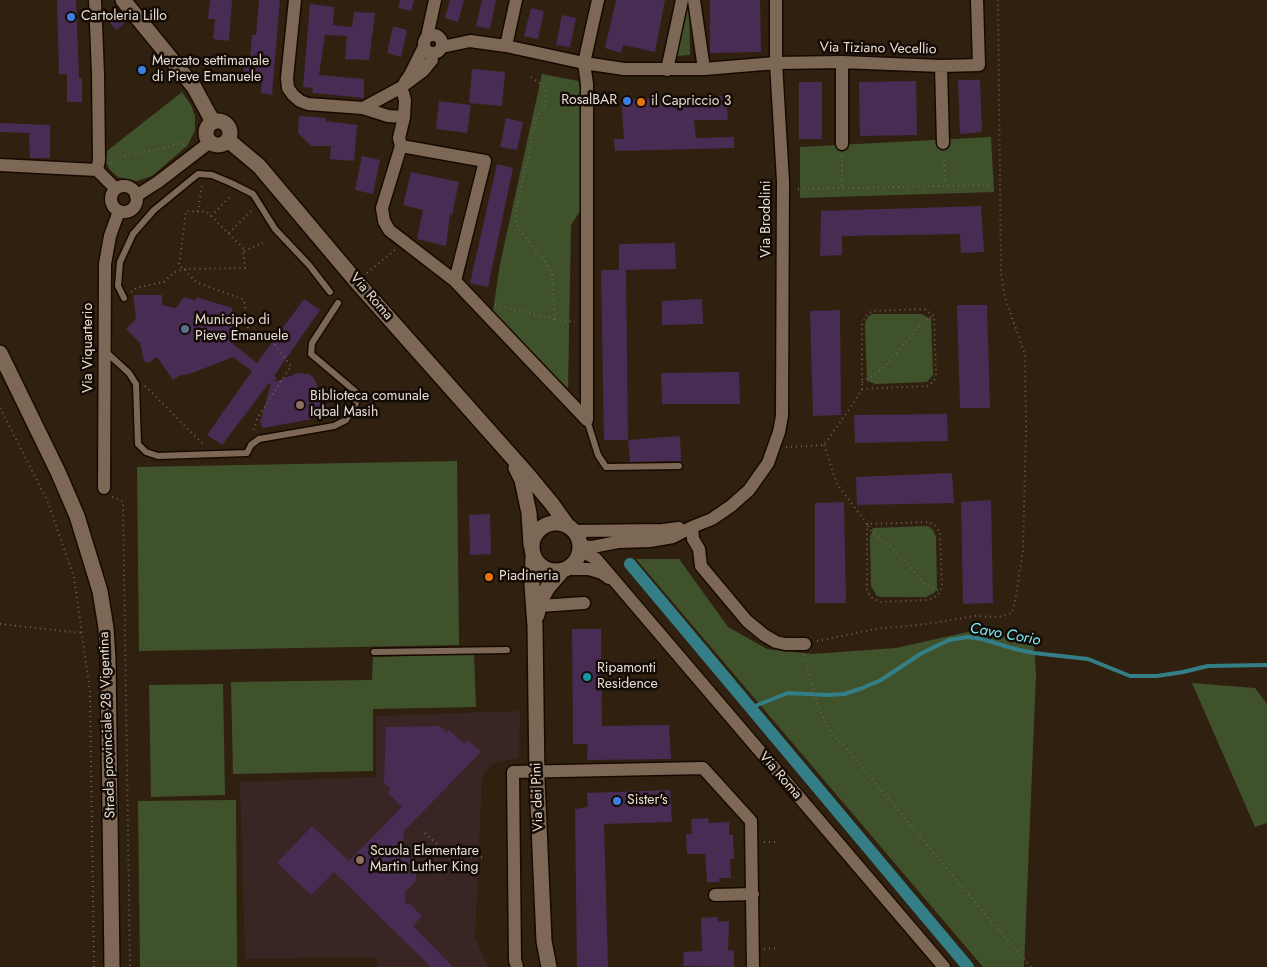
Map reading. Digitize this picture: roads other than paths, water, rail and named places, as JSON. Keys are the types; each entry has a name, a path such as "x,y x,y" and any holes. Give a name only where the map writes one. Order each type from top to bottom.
{"street":[{"path":"95,0 98,74 98,170"},
{"path":"123,0 194,87 213,122"},
{"path":"295,0 287,78 288,88 293,95 300,101 308,104 363,108 388,116 404,117"},
{"path":"363,108 400,88 431,46 435,0"},
{"path":"506,46 516,0"},
{"path":"587,420 587,84 584,63 598,0"},
{"path":"667,70 682,0"},
{"path":"694,0 704,69"},
{"name":"Via Brodolini","path":"570,528 663,530 692,526 712,520 748,490 768,463 779,432 782,416 782,181 776,63 776,0"},
{"name":"Via Tiziano Vecellio","path":"776,63 842,62 941,66 979,65 977,0"},
{"path":"431,46 470,41 506,46 584,63 624,69 704,69 776,63"},
{"path":"842,62 842,144"},
{"path":"941,66 943,142"},
{"path":"400,88 405,100 404,117 399,138 401,146 382,208 384,221 389,230 455,281 587,420"},
{"path":"221,121 227,125 230,132 228,140 218,145 210,142 207,139 206,130 213,122 221,121"},
{"name":"Via Roma","path":"228,140 259,166 353,277 550,501 570,528"},
{"path":"136,196 162,179 210,142"},
{"path":"401,146 485,161 455,281"},
{"path":"0,166 98,170 116,189"},
{"path":"120,187 128,187 135,192 136,196 135,204 130,210 119,211 111,201 113,193 120,187"},
{"name":"Via Viquarterio","path":"104,488 105,264 108,243 119,211"},
{"name":"Strada provinciale 28 Vigentina","path":"0,354 58,472 77,516 100,591 106,628 108,659 112,967"},
{"name":"Via Roma","path":"511,457 524,487 529,514 532,552"},
{"path":"557,523 570,528 578,538 580,548 574,564 565,570 548,571 536,562 532,552 533,537 539,529 547,524 557,523"},
{"path":"692,526 693,539 699,549 701,566 747,620 764,635 776,642 805,644"},
{"name":"Via Brodolini","path":"580,548 673,537 692,526"},
{"name":"Via Roma","path":"580,548 596,558 944,967"},
{"name":"Via dei Pini","path":"532,552 537,771 544,941 549,967"},
{"name":"Via Roma","path":"565,570 589,569 602,573 617,584"},
{"name":"Via dei Pini","path":"535,626 539,606 548,587 565,570"},
{"path":"539,606 584,603"},
{"path":"517,967 515,960 513,772 702,768 751,821 754,967"},
{"path":"715,895 753,894"}],"lane":[{"path":"124,298 118,286 120,262 133,234 154,210 198,174 212,175 253,194 276,229 309,265 330,292"},
{"path":"104,352 120,364 136,384 138,444 146,452 158,456 247,453 251,445 260,439 334,426 346,420 356,403 356,392 311,354 312,343 338,304"},
{"path":"587,420 598,455 606,467 678,466"},
{"path":"374,652 507,650"}],"waterway":[{"path":"630,564 968,967"},
{"name":"Cavo Corio","path":"750,708 788,693 828,695 844,694 860,689 881,680 922,653 949,640 968,637 1034,653 1088,659 1130,676 1157,676 1208,666 1267,665"}],"place":[{"name":"Cartoleria Lillo","path":"71,17"},
{"name":"Mercato settimanale di Pieve Emanuele","path":"142,70"},
{"name":"RosalBAR","path":"627,101"},
{"name":"il Capriccio 3","path":"641,102"},
{"name":"Municipio di Pieve Emanuele","path":"185,329"},
{"name":"Biblioteca comunale Iqbal Masih","path":"300,405"},
{"name":"Piadineria","path":"489,577"},
{"name":"Ripamonti Residence","path":"587,677"},
{"name":"Sister's","path":"617,801"},
{"name":"Scuola Elementare Martin Luther King","path":"360,860"}]}
